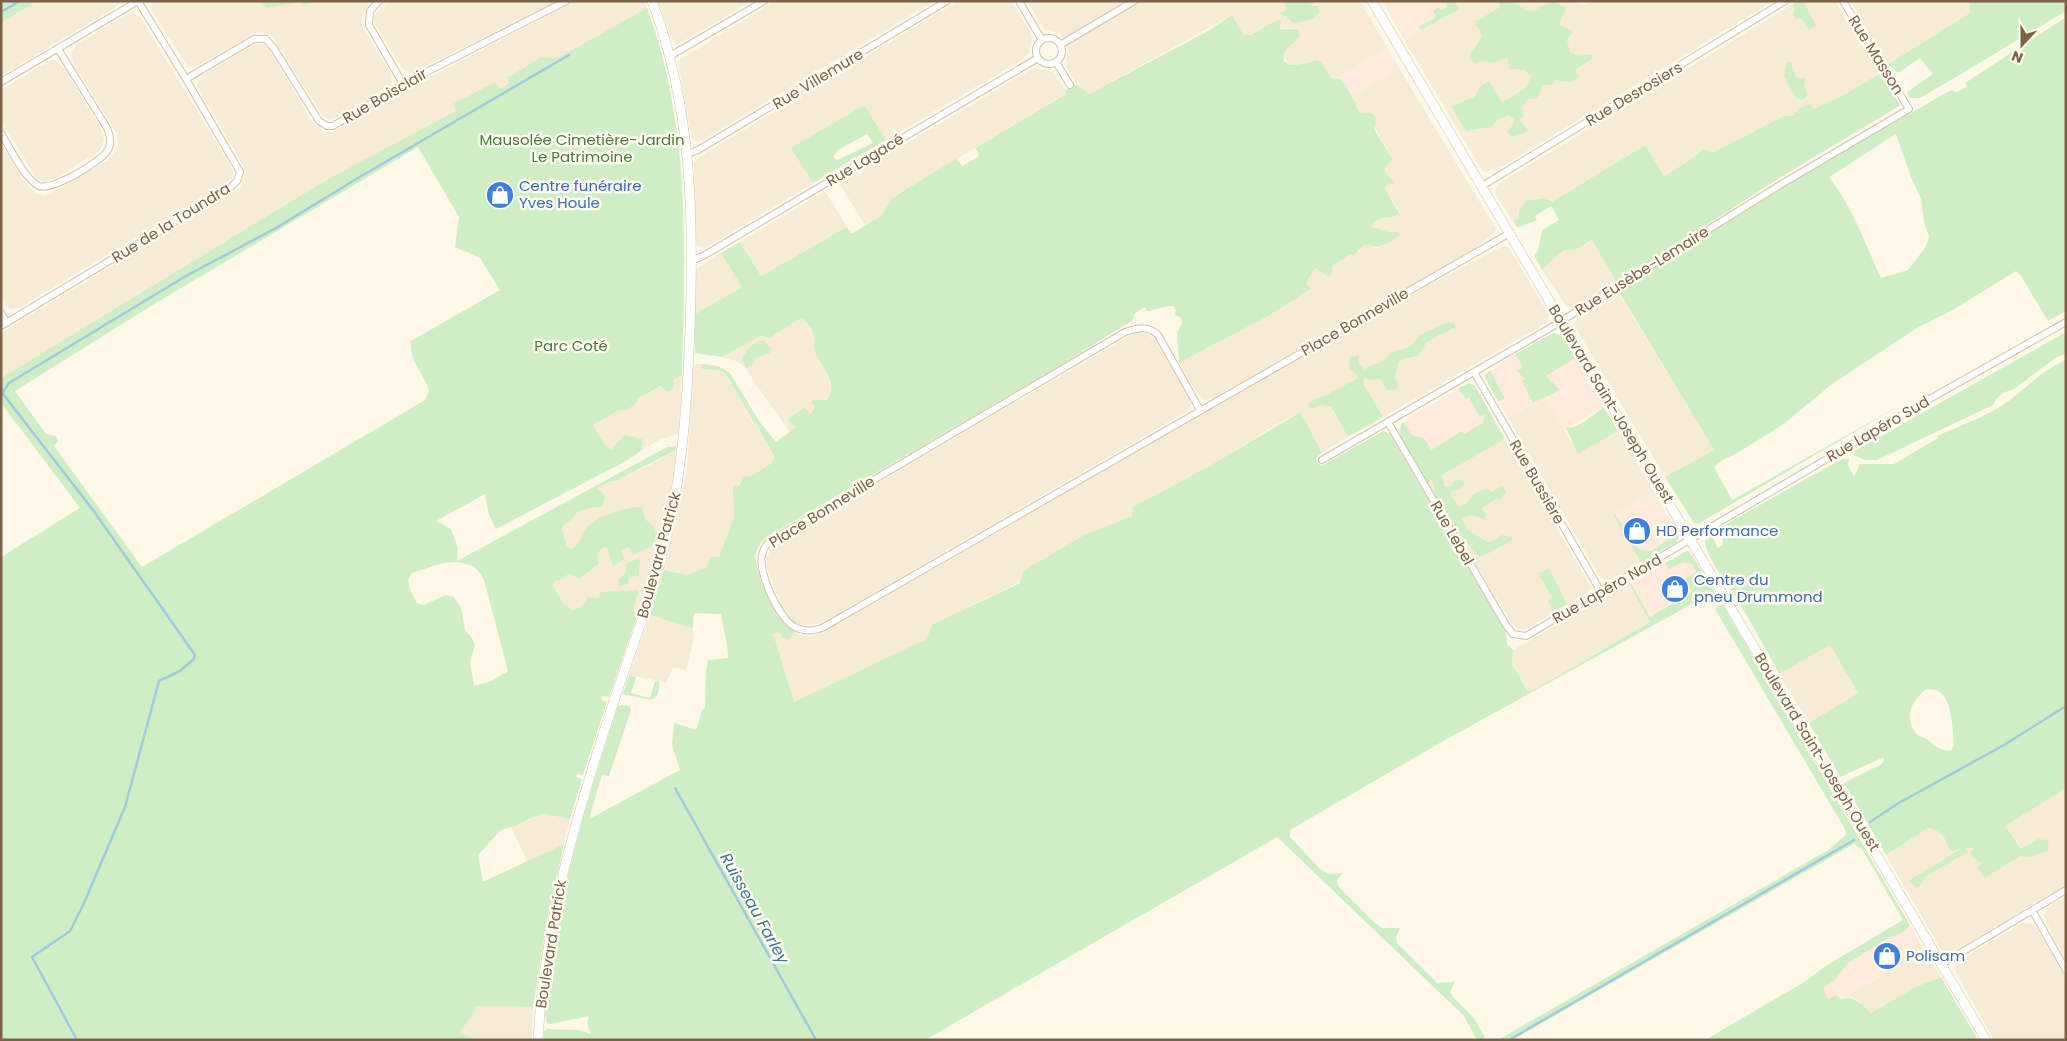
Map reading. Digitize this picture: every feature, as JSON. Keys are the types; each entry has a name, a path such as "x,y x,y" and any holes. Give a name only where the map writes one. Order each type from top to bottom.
{"street":[{"path":"1,82 138,1"},
{"name":"Rue de la Toundra","path":"4,324 229,189 239,177 239,167 138,1"},
{"path":"379,1 370,11 369,25 403,84"},
{"name":"Rue Boisclair","path":"186,79 254,39 266,39 275,50 319,121 327,126 339,123 403,84 566,1"},
{"name":"Boulevard Patrick","path":"538,1040 546,956 564,868 586,786 652,589 674,505 683,451 687,406 691,261 688,154 682,106 670,56 652,1"},
{"path":"670,56 764,1"},
{"name":"Rue Villemure","path":"688,154 703,147 947,1"},
{"path":"1019,1 1042,40"},
{"path":"1060,45 1134,1"},
{"name":"Boulevard Saint-Joseph Ouest","path":"1372,1 1986,1040"},
{"name":"Rue Desrosiers","path":"1482,186 1785,1"},
{"name":"Rue Masson","path":"1843,1 1909,109"},
{"path":"1051,38 1060,45 1061,55 1056,62 1048,64 1038,58 1036,50 1042,40 1051,38"},
{"path":"1,133 30,180 40,186 55,185 96,161 108,150 110,140 107,128 58,49"},
{"name":"Rue Lagacé","path":"691,261 703,256 1038,58"},
{"path":"1056,62 1070,85"},
{"name":"Rue Eusèbe-Lemaire","path":"1322,460 1562,321 1796,175 1909,109"},
{"name":"Place Bonneville","path":"1200,410 1158,335 1151,330 1141,328 1125,332 770,542 763,551 761,560 764,576 775,602 784,617 797,628 812,631 822,628 1200,410 1512,237"},
{"path":"1,313 4,324"},
{"name":"Rue Lapéro Sud","path":"1691,539 1903,414 2066,322"},
{"name":"Rue Bussière","path":"1474,372 1601,592"},
{"name":"Rue Lebel","path":"1388,422 1506,626 1513,634 1522,636"},
{"name":"Rue Lapéro Nord","path":"1522,636 1531,634 1691,539"},
{"path":"1942,964 2066,890"},
{"path":"2032,910 2066,970"}],"shaded area":[{"path":"37,1 126,1 1,76 1,23"},
{"path":"152,1 262,1 266,8 300,2 306,6 313,1 371,1 363,13 361,21 363,28 390,72 392,83 389,87 334,119 329,120 322,115 272,36 262,32 255,33 199,65 188,67 151,9"},
{"path":"392,1 557,1 411,73 403,69 375,24 374,17 376,13"},
{"path":"574,1 644,1 647,8 559,59 328,179 1,378 1,333 240,188 245,176 243,165 197,86 198,81 204,74 256,44 264,44 315,126 326,132 333,132 406,90"},
{"path":"658,1 752,1 677,45 672,40"},
{"path":"775,1 934,1 703,140 695,141 691,136 678,61"},
{"path":"958,1 1012,1 1031,33 1029,53 1021,60 886,140 864,105 792,148 813,183 705,248 698,247 695,240 694,163 699,157"},
{"path":"1027,1 1224,1 1226,4 1225,1 1360,1 1387,47 1338,78 1332,78 1320,61 1316,60 1295,66 1289,64 1285,59 1284,54 1289,46 1298,38 1298,29 1265,27 1249,35 1242,34 1232,15 1089,94 1077,84 1066,67 1068,49 1060,33 1045,30"},
{"path":"1384,1 1454,1 1459,9 1405,41 1384,5"},
{"path":"1454,1 1570,1 1585,5 1595,1 1773,1 1501,167 1486,172 1482,170 1405,41 1459,9"},
{"path":"1798,1 1835,1 1879,74 1813,110 1784,116 1713,152 1704,149 1664,176 1645,145 1552,202 1513,222 1496,194 1495,190 1500,183"},
{"path":"1850,1 1970,1 1971,5 1970,13 1888,64"},
{"path":"132,12 140,17 227,160 233,171 232,179 19,308 10,309 1,300 1,143 26,184 36,193 43,195 55,191 110,159 118,147 117,134 73,63 71,52 77,44"},
{"path":"1387,47 1399,68 1351,97 1338,78"},
{"path":"51,60 56,60 66,70 103,133 104,140 100,150 58,177 45,182 37,179 1,120 1,90"},
{"path":"1034,68 1053,72 1067,93 893,197 881,216 865,225 839,183"},
{"path":"1399,68 1496,229 1495,232 1471,251 1414,284 1214,398 1203,399 1193,388 1179,363 1268,316 1310,289 1306,283 1315,268 1322,271 1349,255 1360,251 1363,246 1369,245 1376,248 1383,246 1400,235 1398,232 1389,232 1372,227 1373,222 1378,219 1392,215 1398,216 1397,208 1385,189 1388,177 1385,167 1393,160 1366,112 1360,112 1357,109 1356,103 1351,97"},
{"path":"825,191 847,227 761,276 740,242"},
{"path":"1593,240 1617,283 1571,307 1567,307 1542,270 1564,250 1575,250"},
{"path":"1503,246 1509,248 1548,313 1549,317 1546,323 1383,417 1363,383 1324,396 1348,437 1322,452 1299,412 1272,427 1132,516 1086,534 1020,582 933,624 926,639 794,702 773,633 780,633 790,639 795,632 804,636 811,636 829,629 1267,377 1436,281"},
{"path":"721,253 742,287 695,314 695,271"},
{"path":"1619,293 1714,450 1665,477 1576,328 1575,322 1578,318"},
{"path":"803,319 815,337 832,389 830,396 822,401 816,400 815,410 790,432 746,368 737,361 722,357 760,336 770,338 798,320"},
{"path":"1142,332 1155,339 1188,397 1191,405 1186,412 827,620 818,624 802,625 794,622 788,615 781,605 767,567 767,557 773,544 1124,339 1135,333"},
{"path":"1515,354 1533,384 1575,358 1604,407 1564,430 1545,396 1508,418 1487,382 1485,375"},
{"path":"697,364 702,364 702,369 722,371 726,374 774,457 773,462 750,477 741,480 734,504 733,521 719,557 707,567 687,575 664,570 687,469 693,369"},
{"path":"682,375 679,434 661,439 615,466 592,425"},
{"path":"1469,383 1475,386 1505,439 1427,483 1399,433 1399,429 1409,417"},
{"path":"1546,396 1578,453 1618,431 1654,492 1614,515 1641,562 1610,580 1605,581 1600,577 1508,418"},
{"path":"1505,439 1591,587 1586,594 1522,630 1517,628 1509,619 1427,483"},
{"path":"676,450 674,472 662,535 638,614 633,611 572,610 563,603 553,586 567,547 553,510 609,482 616,481 652,464"},
{"path":"1654,492 1679,537 1675,543 1641,562 1613,515"},
{"path":"1687,551 1691,552 1712,587 1650,622 1629,584"},
{"path":"1629,584 1650,622 1532,691 1527,690 1512,664 1513,650"},
{"path":"650,615 693,627 694,637 686,670 673,667 670,676 665,682 629,675"},
{"path":"1830,645 1859,693 1809,723 1779,674"},
{"path":"2066,788 2066,885 1953,952 1942,951 1886,855 1928,828 1937,830 1944,836 1950,851 1969,847 2021,849 2005,826"},
{"path":"544,814 570,819 564,844 527,861 511,827"},
{"path":"2066,896 2066,960 2052,935 2044,915 2047,907"},
{"path":"1906,918 1922,946 1879,970 1882,975 1844,997 1829,1000 1822,988 1834,981 1824,967"},
{"path":"2023,923 2033,924 2037,928 2066,979 2066,1040 1994,1040 1954,969 1959,960"},
{"path":"1922,946 1941,977 1918,986 1871,1014 1858,1000 1844,997 1881,976 1879,971"},
{"path":"476,1006 533,1007 531,1040 477,1040 460,1032 474,1013"}],"green space":[{"path":"1,1 37,1 1,23"},
{"path":"261,1 313,1 306,6 300,2 266,8"},
{"path":"1283,1 1315,1 1310,6 1318,6 1319,12 1314,19 1294,23 1286,16 1278,14 1288,9"},
{"path":"1445,1 1454,1 1459,9 1422,30 1418,27 1436,17 1433,10 1439,7 1441,10 1447,7"},
{"path":"1499,1 1511,1 1527,11 1535,10 1553,1 1566,8 1559,25 1573,31 1567,40 1570,52 1578,56 1591,54 1593,58 1575,70 1580,77 1571,82 1555,80 1553,85 1543,85 1537,98 1528,99 1522,107 1523,116 1520,120 1528,130 1512,137 1507,131 1513,125 1514,120 1510,115 1498,119 1491,127 1466,131 1451,106 1474,97 1479,88 1489,81 1502,103 1527,87 1531,76 1525,70 1509,69 1508,60 1503,58 1494,63 1481,61 1476,63 1470,59 1470,54 1482,35 1475,22 1500,7"},
{"path":"1803,1 1816,25 1809,30 1802,19 1796,19 1793,15 1795,9 1793,4"},
{"path":"1970,1 2066,1 2066,11 1920,98 1910,98 1907,92 1933,74 1920,58 1898,73 1888,64 1970,13"},
{"path":"647,8 661,52 671,97 678,143 684,235 682,375 673,380 674,387 671,391 666,391 661,386 638,399 635,405 626,410 619,410 593,425 605,445 611,450 624,435 642,439 641,450 626,461 496,529 489,515 485,494 436,521 451,529 458,548 457,561 667,447 677,446 676,450 616,481 597,488 605,495 601,507 589,508 576,513 573,519 563,525 562,530 567,547 572,549 585,530 595,520 619,511 642,507 645,519 654,527 657,541 652,546 633,555 629,547 621,551 624,559 613,566 607,547 602,548 597,554 599,563 580,578 568,574 563,579 555,581 553,586 563,603 572,610 581,607 588,597 599,598 600,592 639,590 633,611 638,614 609,697 602,696 601,700 607,702 583,775 577,774 576,777 582,779 570,819 544,814 529,819 518,825 501,830 478,855 483,882 564,844 547,920 533,1007 476,1006 474,1013 460,1032 477,1040 1,1040 1,557 80,508 1,403 1,378 328,179 456,111 453,104 495,82 500,89 510,83 507,78 541,57 558,58","holes":["418,147 459,217 455,247 480,258 500,290 411,341 414,361 429,391 425,400 142,567 54,446 58,441 56,436 46,434 15,391 151,306","456,562 473,566 484,580 508,671 491,681 474,686 470,662 475,645 465,630 461,608 454,597 446,595 423,605 417,603 410,590 408,580 412,573 443,563"]},
{"path":"1232,15 1243,34 1250,35 1278,20 1281,21 1280,29 1298,29 1300,36 1284,54 1286,63 1296,65 1316,60 1320,61 1332,78 1340,79 1360,112 1371,113 1375,116 1376,124 1374,129 1393,160 1385,169 1395,183 1387,185 1385,189 1400,215 1378,219 1373,222 1372,227 1389,232 1398,232 1400,235 1381,246 1363,246 1354,255 1349,255 1332,266 1332,274 1329,277 1315,268 1306,283 1311,289 1268,316 1179,363 1177,333 1182,323 1181,318 1175,315 1176,310 1173,306 1147,311 1145,307 1134,314 1133,320 1056,368 774,533 764,540 757,549 757,567 775,611 783,623 795,632 790,639 782,638 780,633 773,633 794,702 926,639 933,624 1020,583 1023,571 1086,534 1132,516 1133,507 1208,467 1300,412 1322,452 1316,458 1321,466 1383,431 1390,434 1506,632 1507,644 1513,650 1512,664 1527,690 1532,691 1650,622 1629,584 1631,583 1650,617 1692,592 1685,579 1696,572 1692,564 1683,562 1669,569 1665,563 1689,551 1718,598 1709,603 1703,598 1445,740 1290,830 1290,837 1320,869 1329,874 1343,873 1337,880 1338,886 1375,923 1382,928 1400,928 1396,937 1397,943 1437,983 1455,982 1450,992 1474,1018 1486,1040 1477,1040 1464,1016 1277,837 925,1040 543,1040 544,1031 547,1029 579,1030 591,1034 587,1024 589,1016 551,1024 547,1023 545,1000 568,874 618,706 630,706 631,710 609,776 602,775 589,819 680,770 672,745 674,723 696,730 702,710 705,708 708,660 728,658 721,614 694,613 693,627 691,628 650,615 664,570 687,575 707,567 711,557 719,557 734,517 733,486 739,486 744,476 750,477 773,462 774,456 726,374 722,371 702,369 702,364 718,366 730,373 759,421 776,442 796,427 787,420 805,407 810,414 815,408 814,404 812,405 811,403 813,400 826,400 830,394 830,382 815,351 814,336 803,319 798,320 770,338 760,336 722,357 695,353 695,314 742,287 721,253 740,242 761,276 847,227 851,234 881,216 892,198 957,158 962,166 978,157 979,153 975,148 1066,94 1065,90 1077,84 1089,94 1208,31"},
{"path":"2066,17 2066,311 2048,321 2021,276 2016,271 1951,311 1917,328 1832,384 1785,423 1714,467 1732,500 1902,404 1698,524 1694,523 1665,477 1714,450 1618,290 1815,168 1951,90 1957,92 1967,87 1965,83","holes":["1896,134 1921,199 1924,222 1929,237 1925,248 1908,270 1881,278 1846,202 1829,177"]},
{"path":"1787,62 1792,63 1792,69 1797,78 1807,78 1804,85 1807,93 1806,98 1801,100 1795,97 1784,76"},
{"path":"1879,74 1901,105 1784,175 1617,283 1592,240 1575,250 1564,250 1542,270 1534,255 1538,251 1542,230 1559,220 1551,206 1535,216 1537,220 1519,227 1513,222 1519,218 1519,211 1526,201 1543,198 1552,202 1645,145 1664,176 1704,149 1713,152 1784,116 1794,115 1799,108 1810,104 1814,109 1847,93"},
{"path":"864,105 886,140 813,183 791,148","holes":["867,134 873,143 837,160 833,157 838,150"]},
{"path":"1448,322 1454,323 1456,329 1453,328 1427,342 1418,356 1402,359 1398,362 1394,377 1398,384 1397,388 1387,390 1380,378 1373,380 1364,378 1363,383 1383,417 1348,437 1331,407 1321,405 1312,409 1309,408 1308,404 1313,400 1358,378 1356,373 1349,369 1350,357 1359,355 1359,363 1365,370 1383,361 1392,352 1407,348 1414,343 1418,336"},
{"path":"2066,332 2066,354 2057,357 2014,389 2003,393 1996,399 1993,405 1877,460 1865,460 1854,455 1855,451"},
{"path":"1553,333 1563,339 1575,358 1546,376 1560,390 1533,403 1522,381 1525,379 1516,371 1523,367 1515,354"},
{"path":"764,340 771,348 770,353 757,357 754,363 746,368 742,359 746,352 754,344"},
{"path":"2066,360 2066,788 2005,826 2021,849 2038,839 2047,840 2049,845 2047,851 2030,857 2020,856 1984,878 1977,867 1982,864 1972,857 1971,852 1975,848 1965,848 1968,852 1926,876 1920,886 1916,887 1908,881 1961,849 1950,851 1943,836 1937,831 1928,828 1886,855 1844,783 1882,764 1884,759 1882,758 1840,777 1809,723 1858,693 1830,645 1779,674 1743,609 1715,565 1706,548 1705,541 1712,536 1718,548 1723,545 1722,532 1726,524 1842,459 1849,459 1848,465 1854,477 1860,464 1894,464 1938,438 1937,436 1984,416 2002,406 2043,373","holes":["1926,689 1936,690 1943,695 1949,707 1954,746 1950,751 1939,748 1918,735 1912,727 1910,721 1911,709"]},
{"path":"1490,370 1505,399 1498,401 1485,378 1485,375"},
{"path":"1469,383 1475,386 1505,439 1440,476 1443,478 1445,487 1450,487 1457,479 1463,481 1464,484 1460,489 1450,492 1457,505 1462,506 1482,490 1488,489 1491,492 1502,486 1507,492 1501,499 1497,498 1481,509 1487,514 1485,519 1471,515 1462,519 1467,529 1487,542 1493,541 1501,535 1512,537 1512,540 1480,556 1476,554 1449,519 1434,493 1435,489 1432,480 1427,483 1400,435 1403,422 1413,436 1424,438 1431,450 1462,431 1464,434 1483,423 1485,415 1479,416 1469,397 1466,399 1458,388"},
{"path":"1604,407 1618,431 1578,454 1566,428 1574,427 1584,422"},
{"path":"1615,514 1639,550 1651,551 1668,540 1671,528 1675,526 1679,537 1675,543 1641,562 1613,515"},
{"path":"640,557 639,576 629,577 628,584 618,586 619,579 626,573 626,564"},
{"path":"1549,568 1567,604 1553,611 1548,600 1552,598 1539,574"},
{"path":"1722,604 1910,925 1901,933 1890,937 1848,963 1834,981 1823,988 1828,999 1837,995 1840,999 1854,999 1871,1013 1918,986 1941,977 1978,1040 1705,1040 1806,981 1824,967 1903,920 1862,849 1854,844 1512,1040 1498,1040 1828,850 1846,835 1845,829 1715,609"},
{"path":"629,675 636,677 631,693 650,698 655,681 659,682 657,696 650,700 623,694"}],"waterway":[{"path":"1,12 20,1"},
{"path":"1,395 9,383 186,276 276,228 569,55"},
{"path":"3,394 93,510 195,655 194,659 180,671 159,681 125,807 70,931 32,957 77,1040"},
{"path":"1870,822 1897,804 2004,745 2066,706"},
{"name":"Ruisseau Farley","path":"675,788 816,1040"},
{"path":"1509,1040 1854,840"}],"place":[{"name":"Centre funéraire Yves Houle","path":"500,195"},
{"name":"HD Performance","path":"1637,531"},
{"name":"Centre du pneu Drummond","path":"1675,589"},
{"name":"Polisam","path":"1887,956"}],"park label":[{"name":"Mausolée Cimetière-Jardin Le Patrimoine","path":"582,148"},
{"name":"Parc Coté","path":"571,346"}]}
